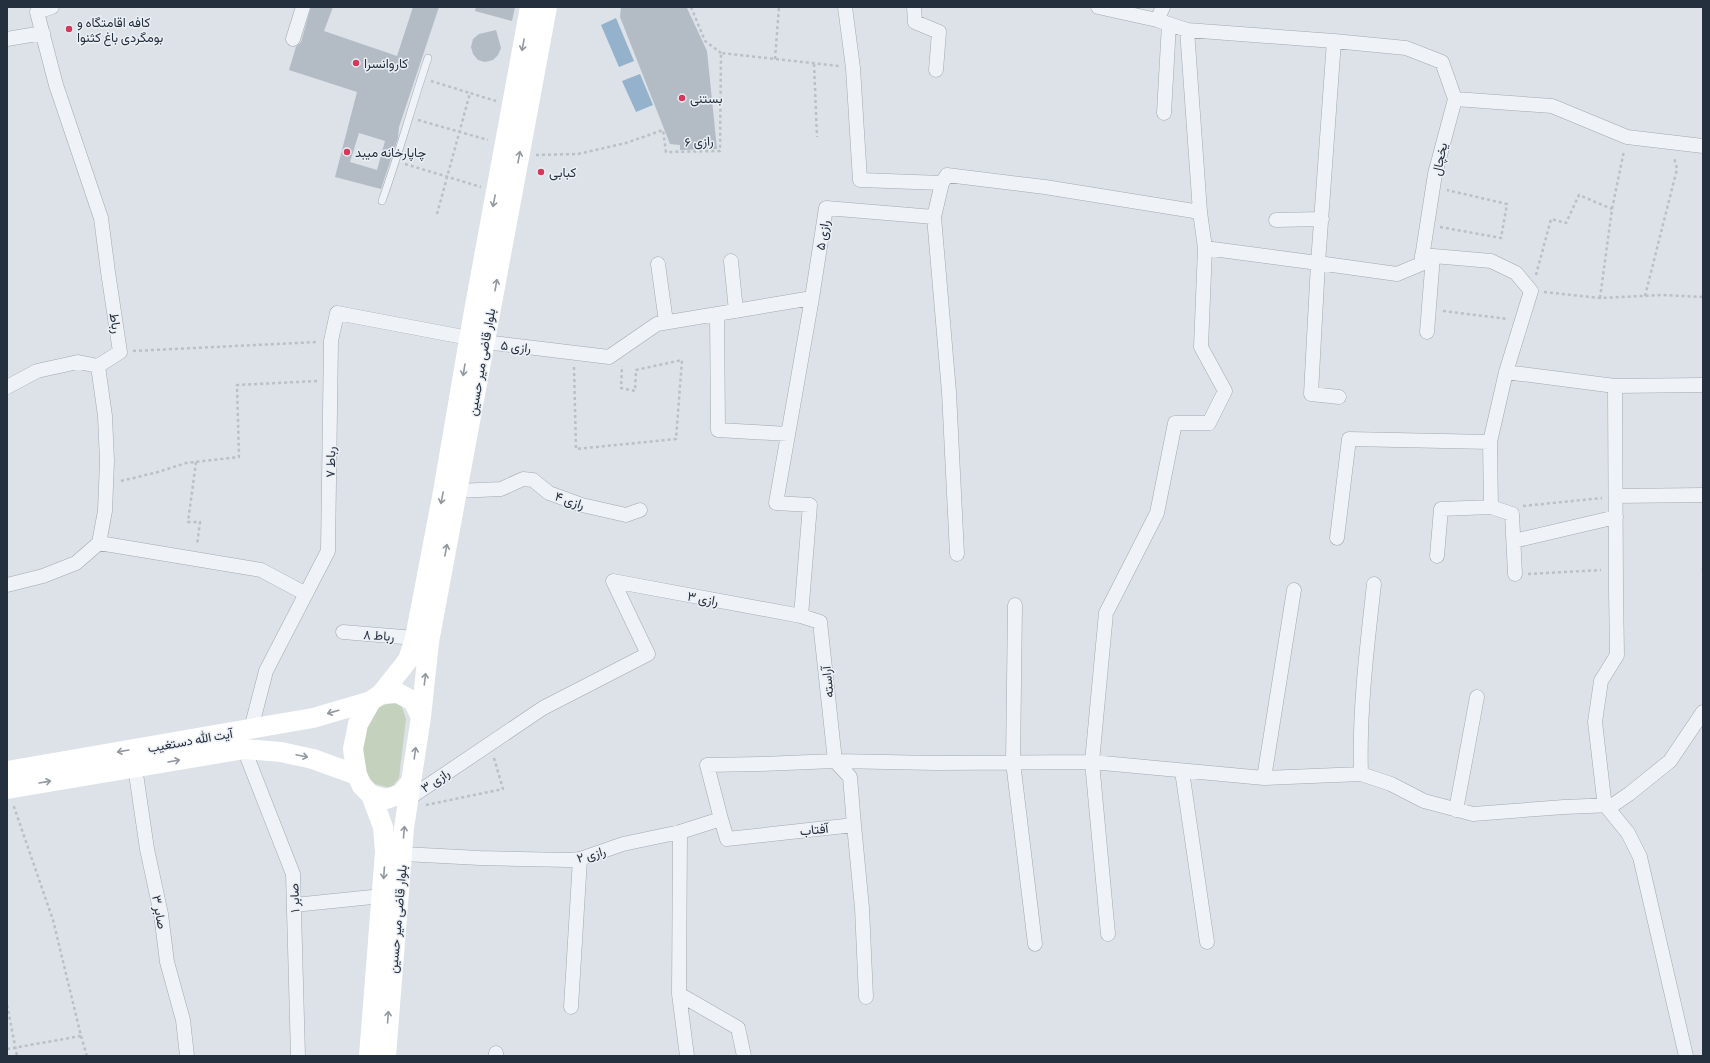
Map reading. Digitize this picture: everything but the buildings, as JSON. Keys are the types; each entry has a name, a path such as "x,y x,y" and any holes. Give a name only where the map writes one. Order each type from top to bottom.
{"main road":[{"name":"بلوار قاضی میر حسین","path":"386,1056 408,797 421,717 430,642 457,491 477,340 530,7"},
{"name":"بلوار قاضی میر حسین","path":"369,1056 386,852 383,827 371,794 362,786 357,775 353,749 358,724 376,698 408,660 415,638 443,492 520,156 547,7"},
{"name":"آیت الله دستغیب","path":"7,771 313,718 376,698 398,693 413,702 421,717"},
{"name":"آیت الله دستغیب","path":"7,789 244,749 281,752 313,759 357,775"},
{"path":"371,794 386,798 401,794 408,797"}],"street":[{"name":"رباط","path":"52,7 38,12 56,85 101,218 120,352 98,366"},
{"path":"293,39 303,7"},
{"path":"845,7 853,68 860,180 942,183"},
{"path":"914,7 915,22 939,32 936,70"},
{"path":"1098,7 1163,22 1187,30 1334,40 1406,48 1442,62 1455,99 1552,106 1627,137 1703,146"},
{"path":"1163,7 1164,113"},
{"path":"1108,934 1092,762 1106,613 1157,513 1175,422 1209,423 1226,391 1201,347 1205,248 1200,212 1187,30"},
{"path":"7,39 43,33"},
{"path":"1334,40 1318,263 1311,394 1339,397"},
{"name":"یخچال","path":"1205,248 1397,274 1421,264 1428,256 1428,225 1433,187 1444,135 1455,99"},
{"path":"957,554 948,384 934,218 942,183 947,175 1045,187 1200,212"},
{"name":"رازی ۵","path":"477,340 609,357 657,324 812,298 826,208 934,218"},
{"path":"1276,220 1322,219"},
{"path":"1427,332 1429,309 1428,256 1491,261 1516,273 1532,291 1506,372 1490,442 1494,508"},
{"path":"731,261 736,311"},
{"path":"658,264 666,322"},
{"path":"801,616 810,506 776,503 812,298"},
{"name":"رباط ۷","path":"251,729 266,671 328,550 331,341 337,313 477,340"},
{"path":"717,314 718,430 788,434"},
{"path":"7,387 37,371 78,362 98,366 105,416 106,485 105,511 99,543 76,563 43,576 7,585"},
{"path":"1506,372 1616,386 1703,385"},
{"path":"1616,386 1616,569 1618,655 1601,680 1595,722 1606,806 1628,833 1640,857 1686,1056"},
{"path":"1337,538 1348,439 1490,442"},
{"name":"رازی ۴","path":"457,491 501,489 523,479 533,480 549,493 582,505 626,514 640,510"},
{"path":"1616,496 1703,495"},
{"path":"1437,556 1441,508 1494,508 1512,514 1515,574"},
{"path":"1514,541 1616,517"},
{"path":"99,543 261,570 306,594"},
{"name":"رازی ۳","path":"408,797 542,708 648,654 613,581 801,616"},
{"path":"1361,774 1360,740 1374,584"},
{"path":"1264,778 1294,590"},
{"path":"1015,605 1013,762 1035,944"},
{"name":"آراسته","path":"801,616 820,622 835,761"},
{"name":"رباط ۸","path":"343,632 415,638"},
{"path":"1456,810 1477,697"},
{"path":"721,818 707,765 835,761 936,763 1092,762 1264,778 1361,774 1391,784 1424,802 1474,814 1564,807 1606,806 1613,805 1629,794 1670,761 1703,712"},
{"name":"صابر ۱","path":"244,749 293,874 298,1056"},
{"path":"835,761 850,777 862,908 866,997"},
{"name":"صابر ۳","path":"136,767 147,849 161,914 167,962 183,1020 187,1056"},
{"path":"1182,771 1207,942"},
{"name":"آفتاب","path":"721,818 727,840 854,825"},
{"name":"رازی ۲","path":"402,854 480,858 580,859 624,844 680,832 721,818"},
{"path":"680,832 679,994 687,1056"},
{"path":"571,1007 580,859"},
{"path":"294,905 382,896"},
{"path":"679,994 738,1028 744,1056"}],"lane":[{"path":"382,201 397,161 411,106 428,58"}],"path":[{"path":"692,7 705,40 721,53 853,68"},
{"path":"775,59 779,7"},
{"name":"رازی ۶","path":"520,156 578,154 626,143 663,130 666,152 720,151 721,53"},
{"path":"814,64 817,137"},
{"path":"432,82 499,102"},
{"path":"437,214 470,93"},
{"path":"418,120 492,141"},
{"path":"1600,298 1612,209 1627,137"},
{"path":"1645,296 1677,169 1670,142"},
{"path":"410,165 483,187"},
{"path":"1428,225 1501,238 1507,204 1433,187"},
{"path":"1612,209 1579,195 1566,223 1551,219 1532,291 1600,298 1645,296 1703,297"},
{"path":"1429,309 1522,321"},
{"path":"120,352 331,341"},
{"path":"574,353 576,449 676,438 682,360 636,370 635,391 621,388 623,347"},
{"path":"106,485 158,472 186,463 239,457 237,386 331,380"},
{"path":"195,558 200,522 188,522 196,462"},
{"path":"1494,508 1616,496"},
{"path":"1515,574 1616,569"},
{"path":"408,797 503,789 490,743"},
{"path":"7,789 53,920 87,1056"},
{"path":"7,1005 17,1056"},
{"path":"7,1049 81,1036"}],"green space":[{"path":"394,702 402,707 406,719 399,778 391,788 375,784 363,770 361,728 378,707"}],"water":[{"path":"616,18 634,61 619,67 601,25"},
{"path":"640,74 653,105 636,112 622,81"}],"place":[{"name":"کافه اقامتگاه و بومگردی باغ کثنوا","path":"69,29"},
{"name":"کاروانسرا","path":"356,63"},
{"name":"بستنی","path":"682,98"},
{"name":"چاپارخانه میبد","path":"347,152"},
{"name":"کبابی","path":"541,172"}]}
